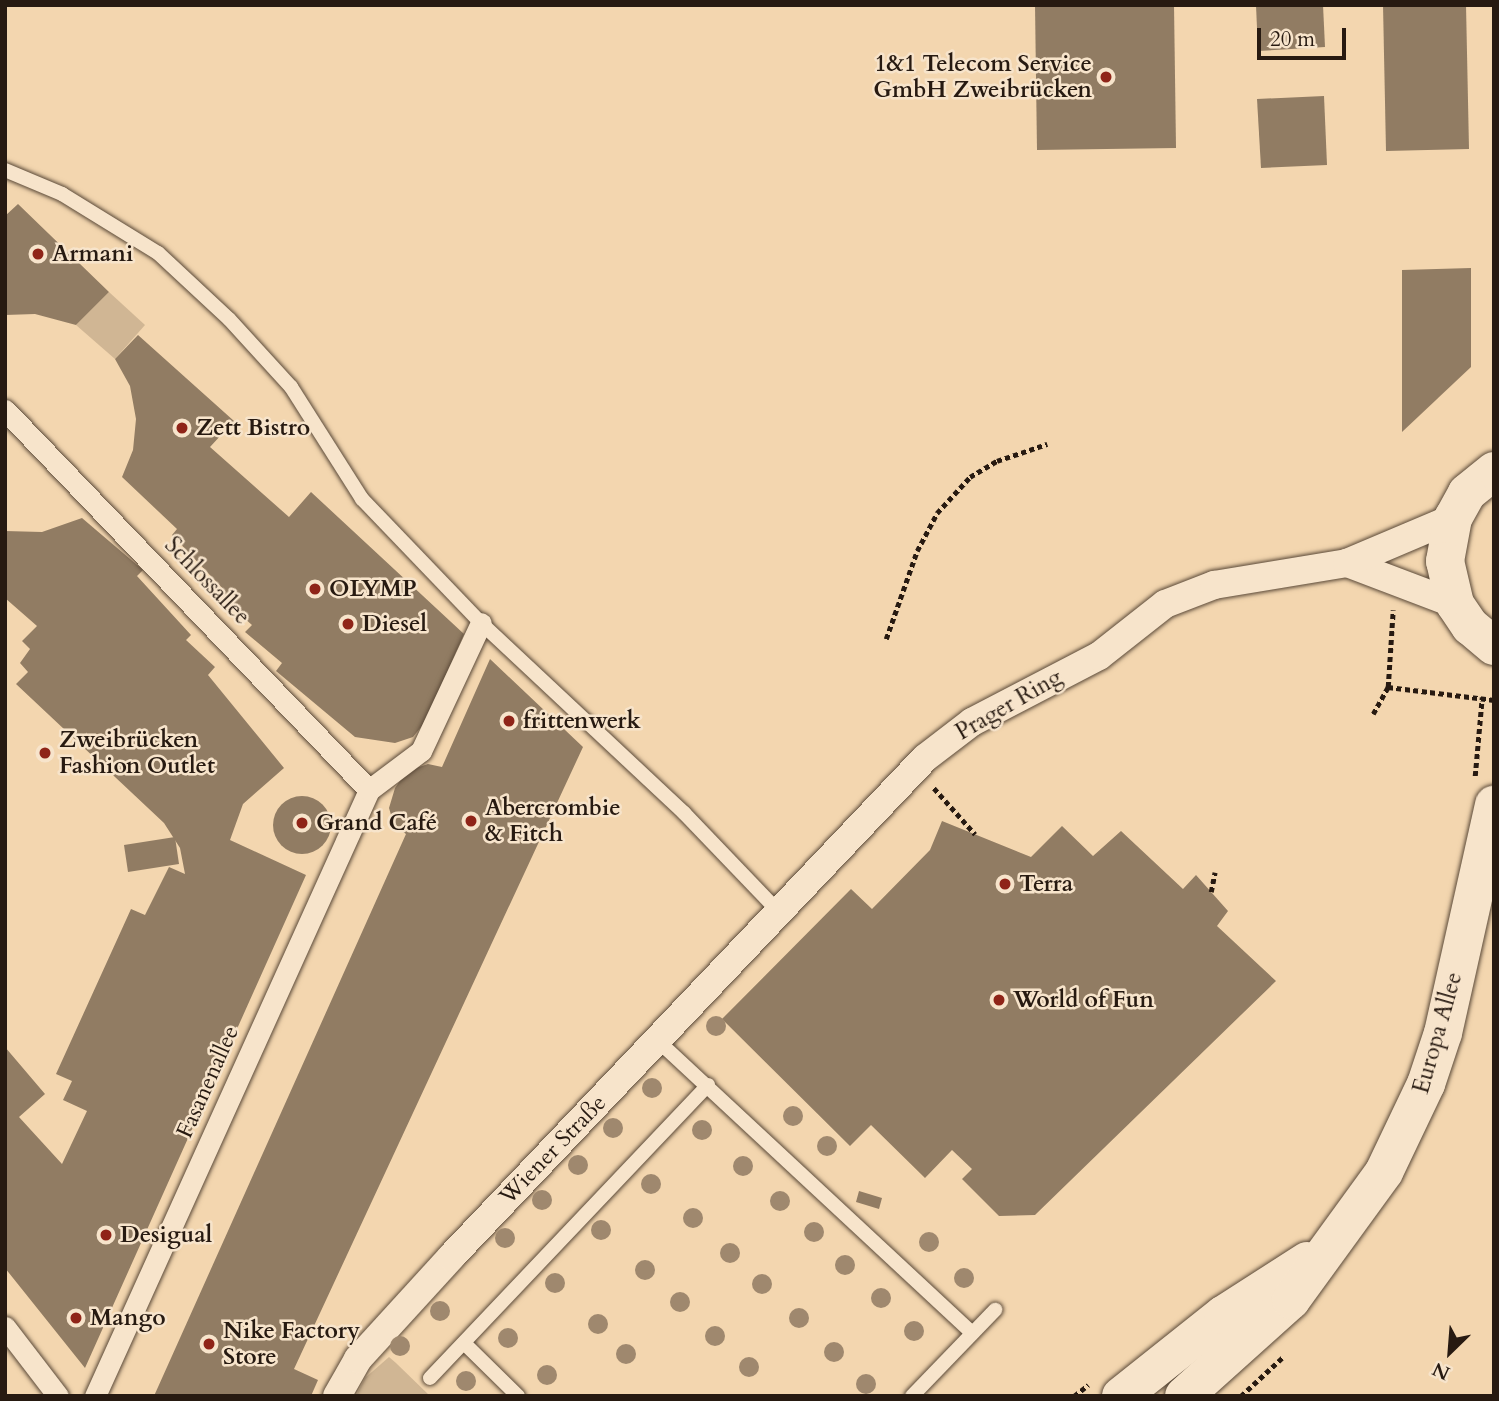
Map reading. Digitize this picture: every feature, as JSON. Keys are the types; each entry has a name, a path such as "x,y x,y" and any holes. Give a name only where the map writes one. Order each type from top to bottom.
{"main road":[{"path":"1492,650 1455,604 1445,561 1453,518 1467,494 1494,471"},
{"name":"Europa Allee","path":"1184,1396 1291,1300 1384,1172 1426,1084 1443,1033 1484,793"},
{"name":"Europa Allee","path":"1107,1388 1334,1241"}],"street":[{"name":"Schlossallee","path":"10,422 369,790"},
{"path":"1347,563 1453,518"},
{"path":"1347,563 1455,604"},
{"name":"Prager Ring","path":"777,911 916,768 972,722 1099,656 1165,604 1214,585 1347,563"},
{"path":"369,790 421,751 481,622"},
{"name":"Fasanenallee","path":"95,1396 369,790"},
{"name":"Wiener Straße","path":"337,1396 368,1349 777,911"},
{"path":"5,1327 58,1396"}],"lane":[{"path":"5,170 62,194 158,253 229,319 290,387 362,499 481,622 684,813 777,911"},
{"path":"658,1041 972,1333"},
{"path":"430,1378 708,1085"},
{"path":"912,1396 995,1310"},
{"path":"464,1343 518,1396"}],"path":[{"path":"886,639 917,551 937,513 970,477 997,461 1047,444"},
{"path":"1373,713 1388,687 1494,700"},
{"path":"1482,697 1484,793"},
{"path":"916,768 975,834"},
{"path":"1211,892 1215,872"},
{"path":"1241,1396 1273,1368"},
{"path":"1074,1396 1107,1388"}],"shaded area":[{"path":"109,292 145,325 115,359 76,325"},
{"path":"389,1357 430,1396 356,1396 365,1378"}],"building":[{"name":"1&1 Telecom Service GmbH Zweibrücken","path":"1035,5 1174,5 1176,148 1037,150"},
{"path":"1256,5 1323,5 1325,47 1258,51"},
{"path":"1383,5 1466,5 1469,149 1386,151"},
{"path":"1324,96 1327,165 1261,168 1257,99"},
{"name":"Armani","path":"18,204 109,292 76,325 35,314 5,315 5,216"},
{"path":"1471,268 1471,367 1402,432 1402,270"},
{"path":"138,335 234,421 210,447 289,517 311,492 464,634 425,722 413,737 395,743 355,737 276,671 282,663 245,632 252,625 220,597 225,591 172,535 177,529 122,477 133,450 136,419 130,386 115,359"},
{"path":"82,518 143,570 137,576 191,635 186,640 215,667 208,675 284,768 243,804 230,840 306,875 85,1368 5,1268 5,1047 45,1094 19,1117 62,1164 87,1111 63,1100 72,1081 56,1074 131,909 145,915 169,867 185,874 180,848 164,823 16,684 28,672 20,663 30,649 22,641 37,626 5,598 5,531 42,532"},
{"path":"490,659 583,747 294,1369 318,1380 311,1396 154,1396 406,834 394,825 389,808 395,788 407,771 428,764 442,767"},
{"name":"Grand Café","path":"302,796 318,801 326,809 331,825 326,841 318,849 302,854 286,849 278,841 273,825 278,809 286,801"},
{"name":"World of Fun","path":"942,821 1031,857 1062,826 1093,856 1121,831 1183,889 1196,875 1228,911 1217,926 1276,981 1035,1215 999,1216 962,1179 972,1169 952,1150 925,1178 871,1125 850,1146 722,1019 851,889 872,909 930,850"},
{"path":"175,837 179,864 128,872 124,845"},
{"path":"859,1191 882,1198 879,1209 856,1202"}],"place":[{"name":"1&1 Telecom Service GmbH Zweibrücken","path":"1106,77"},
{"name":"Armani","path":"38,254"},
{"name":"Zett Bistro","path":"182,428"},
{"name":"OLYMP","path":"315,589"},
{"name":"Diesel","path":"348,624"},
{"name":"frittenwerk","path":"509,721"},
{"name":"Zweibrücken Fashion Outlet","path":"45,753"},
{"name":"Abercrombie & Fitch","path":"471,821"},
{"name":"Grand Café","path":"302,823"},
{"name":"Terra","path":"1005,884"},
{"name":"World of Fun","path":"999,1000"},
{"name":"Desigual","path":"106,1235"},
{"name":"Mango","path":"76,1318"},
{"name":"Nike Factory Store","path":"209,1344"}]}
